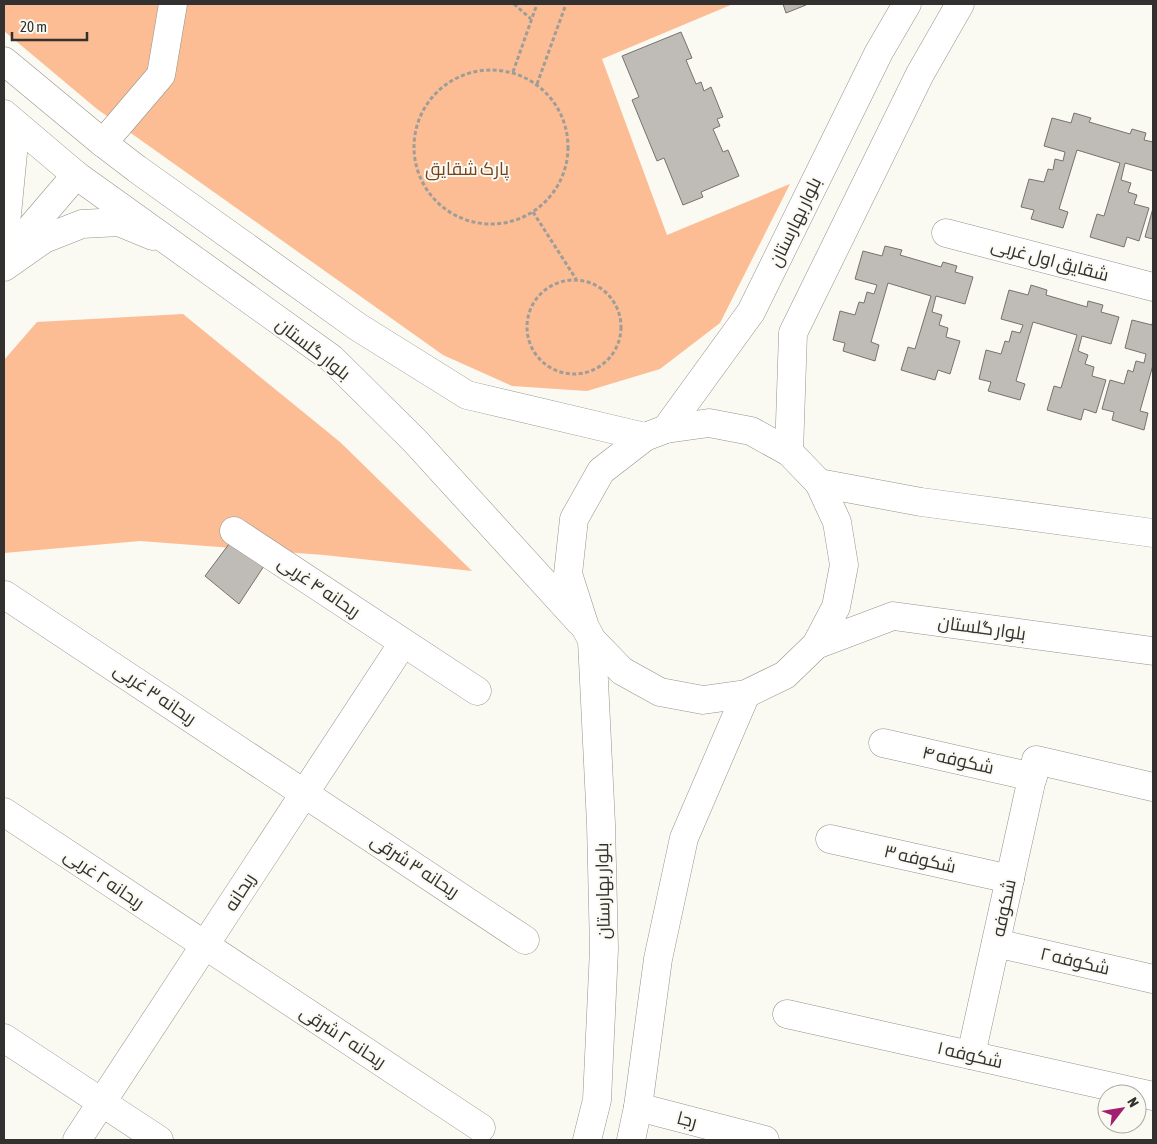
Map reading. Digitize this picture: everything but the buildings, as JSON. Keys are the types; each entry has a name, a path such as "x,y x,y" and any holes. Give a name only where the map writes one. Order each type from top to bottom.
{"main road":[{"path":"4,259 161,75 173,4"},
{"name":"بلوار بهارستان","path":"655,433 751,312 879,52 907,4"},
{"path":"789,452 793,333 920,74 960,4"},
{"path":"4,61 103,143 358,327 467,395 655,433 709,424 751,431 789,452 819,483 837,522 844,565 836,607 816,645"},
{"name":"بلوار گلستان","path":"4,114 76,175 331,358 415,441 622,672 660,692 703,700 746,694 785,675 816,645 893,616 1153,651"},
{"path":"4,136 13,153 4,227"},
{"path":"4,266 44,239 82,224 119,222 171,244"},
{"name":"شقایق اول غربی","path":"946,233 1153,288"},
{"path":"588,634 568,574 574,519 601,471 655,433"},
{"path":"819,483 921,502 1153,533"},
{"name":"ریحانه ۴ غربی","path":"234,530 477,691"},
{"name":"ریحانه ۳ غربی","path":"5,595 304,794"},
{"name":"بلوار بهارستان","path":"587,1140 597,1100 604,949 602,824 588,634"},
{"name":"ریحانه","path":"77,1140 403,643"},
{"path":"631,1140 638,1107 658,959 684,838 746,694"},
{"name":"شکوفه ۴","path":"883,742 1153,787"},
{"name":"شکوفه","path":"971,1055 1035,768"},
{"name":"ریحانه ۳ شرقی","path":"304,794 525,940"},
{"name":"ریحانه ۲ غربی","path":"4,812 205,946"},
{"name":"شکوفه ۳","path":"830,839 1010,880"},
{"name":"شکوفه ۲","path":"996,944 1153,979"},
{"name":"ریحانه ۲ شرقی","path":"205,946 481,1128"},
{"name":"شکوفه ۱","path":"787,1014 1153,1096"},
{"path":"4,1038 159,1140"},
{"name":"رجا","path":"638,1107 765,1140"}],"path":[{"path":"514,4 531,19"},
{"path":"512,72 537,4"},
{"path":"537,84 566,4"},
{"path":"487,69 512,72 537,84 554,101 565,124 568,149 564,173 552,195 533,212 509,222 484,224 459,217 438,203 422,182 414,157 415,132 424,107 440,88 462,74 487,69"},
{"path":"533,212 576,279 591,282 604,290 614,300 620,314 622,330 618,346 609,360 596,370 580,375 564,374 548,368 536,356 528,342 526,325 529,310 536,297 547,287 576,279"}],"green space":[{"name":"پارک شقایق","path":"4,4 733,4 602,59 667,235 790,184 720,323 660,369 587,391 512,386 443,355 97,109 4,31"},
{"path":"183,314 340,442 472,571 324,555 140,541 4,553 4,360 37,322"}]}
